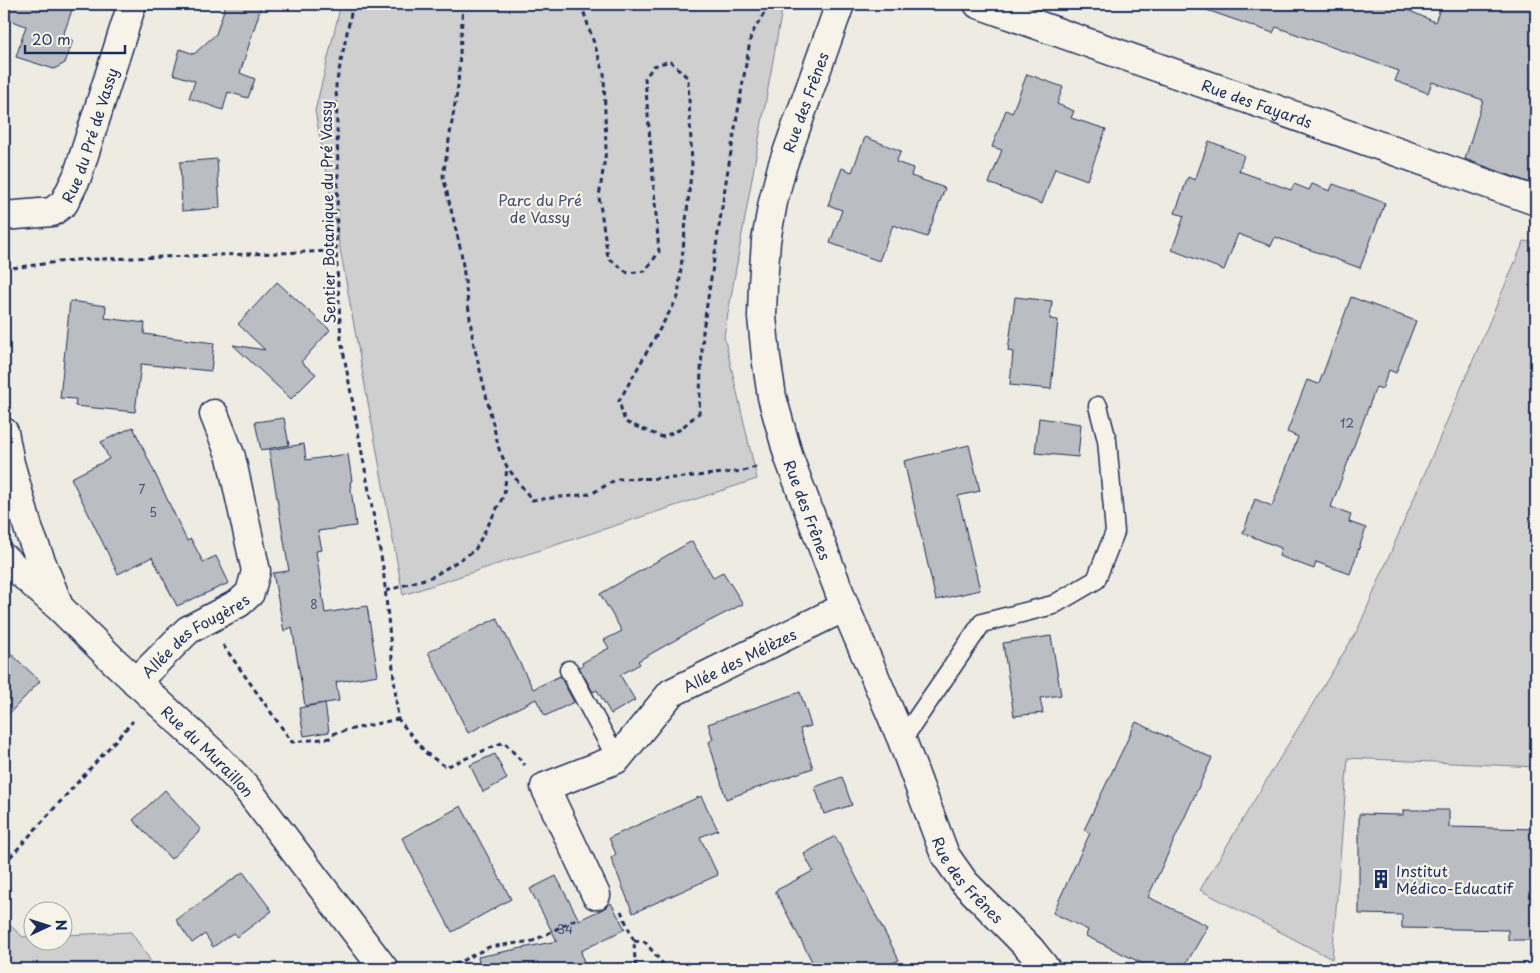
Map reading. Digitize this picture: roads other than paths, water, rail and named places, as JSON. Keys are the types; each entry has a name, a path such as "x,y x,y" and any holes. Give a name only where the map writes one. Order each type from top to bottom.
{"street":[{"name":"Rue du Pré de Vassy","path":"4,216 52,212 64,203 77,177 132,4"},
{"name":"Rue des Frênes","path":"840,4 782,168 772,202 766,241 762,317 772,396 789,458 845,607 902,740 945,855 964,882 1030,949 1044,969"},
{"name":"Rue des Fayards","path":"978,4 1011,9 1536,201"},
{"name":"Allée des Fougères","path":"136,682 188,630 239,603 250,593 256,571 231,457 214,414"},
{"path":"4,432 10,463 29,531 59,606"},
{"name":"Rue du Muraillon","path":"4,558 59,606 245,786 384,969"},
{"name":"Allée des Mélèzes","path":"596,895 545,787 617,759 671,693 845,607"}],"lane":[{"path":"902,740 982,623 1053,605 1096,580 1115,532 1107,440 1098,406"},
{"path":"569,670 617,759"}],"place":[{"name":"Institut Médico-Educatif","path":"1381,879"}],"park label":[{"name":"Parc du Pré de Vassy","path":"540,208"}]}
